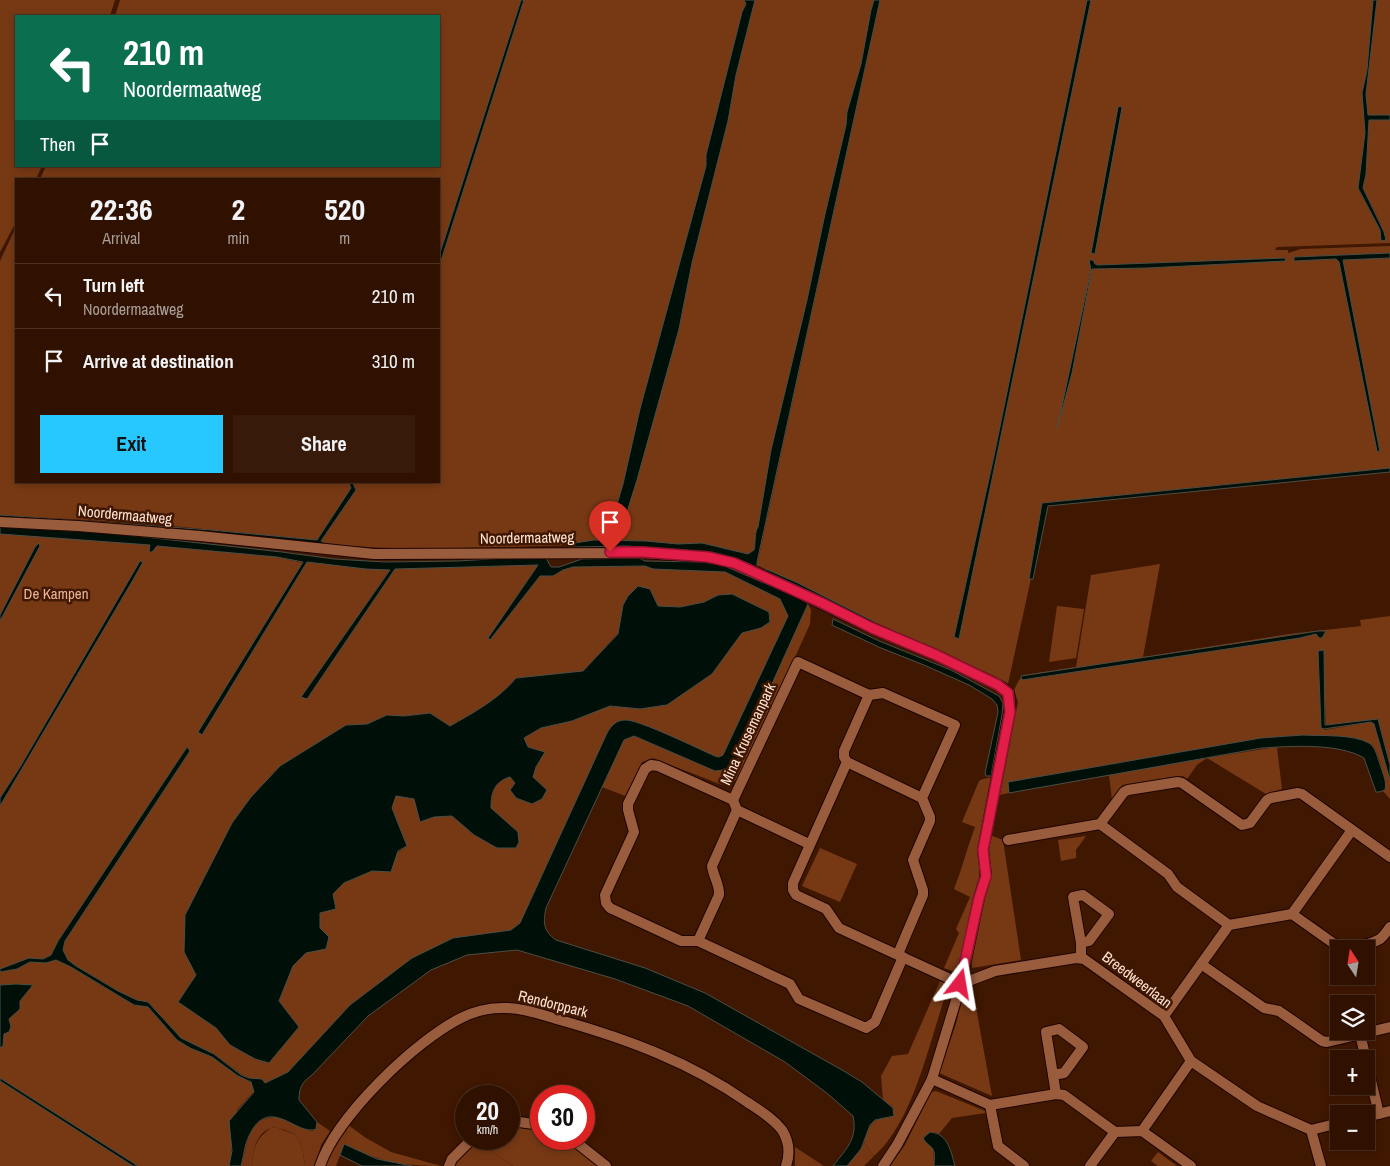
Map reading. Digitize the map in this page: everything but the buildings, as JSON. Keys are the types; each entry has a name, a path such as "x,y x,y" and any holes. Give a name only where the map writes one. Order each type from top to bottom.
{"street":[{"name":"Noordermaatweg","path":"0,522 182,535 367,554 643,552 708,557 734,563 749,569 872,628 936,655 998,685 1008,693 1010,708 983,850 986,876 979,898 960,984 932,1079 897,1145 883,1166"},
{"name":"Mina Krusemanpark","path":"798,662 869,695 883,693 955,725 922,798 930,821 913,860 923,895 875,1022 866,1028 799,999 790,984 698,941 681,941 610,908 606,903 605,895 634,832 628,804 647,767 658,766 733,800 798,662"},
{"path":"869,695 844,751 844,757 847,762 922,798"},
{"path":"847,762 809,844 793,883 793,890 796,895 826,909 840,928 960,984"},
{"path":"1008,840 1100,824 1124,792 1178,782 1242,825 1250,823 1267,800 1298,793 1302,794 1390,857"},
{"path":"733,800 737,810 809,844"},
{"path":"698,941 720,890 712,866 737,810"},
{"path":"1100,824 1168,874 1177,887 1229,925"},
{"path":"1164,1016 1229,925 1292,914 1352,830"},
{"path":"1080,958 1081,943 1073,897 1082,895 1109,914 1089,941 1081,943"},
{"path":"1292,914 1340,948 1377,941 1382,938 1390,927"},
{"name":"Breedweerlaan","path":"960,984 995,971 1080,958 1164,1016 1192,1061 1257,1106 1311,1130"},
{"path":"1201,964 1264,1008 1279,1011 1322,1041 1335,1040"},
{"name":"Rendorppark","path":"320,1166 325,1151 341,1125 384,1078 413,1052 445,1027 462,1018 476,1012 502,1008 528,1011 609,1034 657,1052 701,1073 740,1097 776,1123 783,1132 789,1149 786,1166"},
{"path":"1375,1030 1390,1027"},
{"path":"1053,1075 1064,1073 1083,1047 1059,1029 1046,1032 1056,1094"},
{"path":"1142,1131 1192,1061"},
{"path":"932,1079 990,1105 1056,1094 1064,1095 1115,1132 1142,1131 1190,1166"},
{"path":"1375,1095 1379,1114"},
{"path":"990,1105 998,1146 1024,1166"},
{"path":"1375,1115 1390,1111"},
{"path":"1320,1166 1311,1130 1330,1125"},
{"path":"1090,1166 1115,1132"},
{"path":"449,1166 452,1159 461,1150"},
{"path":"586,1150 606,1166"}],"green space":[{"path":"0,0 115,0 110,15 15,15 15,167 42,167 36,178 15,178 15,224 0,252"},
{"path":"120,0 521,0 440,253 440,178 40,178 46,167 440,167 440,15 115,15"},
{"path":"524,0 744,0 746,3 742,12 706,155 706,166 640,409 615,511 623,522 637,480 679,329 692,263 728,121 736,75 755,0 874,0 861,64 847,112 846,125 807,300 771,450 754,550 748,554 702,543 678,544 646,541 594,540 575,543 574,545 481,548 387,548 325,544 321,541 356,490 353,483 440,483 440,264"},
{"path":"880,0 1087,0 994,456 954,636 959,639 1091,0 1373,0 1367,70 1362,93 1365,133 1358,189 1380,230 1381,240 1381,224 1363,188 1366,174 1369,119 1390,120 1390,243 1277,247 1275,250 1288,250 1288,253 1301,249 1390,246 1390,253 1294,257 1294,261 1337,259 1339,262 1377,451 1380,452 1343,260 1390,258 1390,468 1042,503 1029,579 1031,579 1008,684 861,616 757,565","holes":["1285,258 1262,262 1092,269 1072,373 1062,408 1091,269 1090,260 1093,260 1098,265"]},
{"path":"1377,0 1390,0 1390,115 1368,115 1366,94"},
{"path":"15,229 15,483 349,483 351,488 317,540 152,524 0,515 0,261"},
{"name":"De Kampen","path":"0,531 150,545 149,551 152,552 157,546 277,557 303,563 201,734 307,562 366,569 390,569 302,697 307,699 395,569 538,565 489,639 540,576 553,576 573,567 645,566 653,569 726,572 780,599 788,616 723,755 715,756 634,721 607,733 520,923 511,930 453,938 350,1005 288,1072 265,1083 262,1079 249,1078 241,1074 214,1054 181,1038 148,1002 137,1000 118,991 76,966 68,960 63,950 65,941 190,751 187,747 58,941 51,955 43,959 29,958 0,969 0,806 142,563 140,562 0,798","holes":["650,589 658,606 680,607 704,602 718,595 732,594 769,612 770,622 761,628 742,633 712,674 640,709 610,706 572,721 541,728 524,738 528,747 545,752 536,767 533,777 547,790 542,799 532,804 516,798 515,783 510,777 500,782 495,788 491,808 518,832 516,848 497,848 474,835 452,816 434,817 420,822 414,799 396,796 392,808 407,846 372,871 344,883 320,912 320,929 306,953 293,966 279,1001 299,1027 269,1063 255,1059 230,1045 217,1028 178,1002 196,975 185,915 232,823 251,797 280,766 346,725 367,724 387,715 404,716 430,713 450,726 494,699 516,678 583,671 618,633 623,605"]},
{"path":"1160,564 1143,657 1289,634 1361,626 1360,620 1390,616 1390,765 1378,719 1326,726 1323,650 1318,651 1321,728 1325,730 1371,722 1374,724 1390,780 1390,799 1383,791 1386,788 1386,783 1373,746 1353,739 1320,736 1261,738 1009,782 1009,793 1000,795 1018,702 1014,690 1024,675 1076,667 1091,575"},
{"path":"808,604 811,610 810,624 738,778 730,785 722,785 653,758 642,762 625,796 602,787 624,740 634,736 715,771 726,769 733,765 738,759"},
{"path":"1057,606 1084,609 1076,658 1049,662"},
{"path":"1277,747 1282,789 1266,794 1207,758"},
{"path":"993,777 979,853 979,882 969,917 963,961 959,970 955,972 944,968 959,933 956,929 970,897 954,889 975,827 962,822 979,781"},
{"path":"990,835 1003,840 1021,960 972,968 972,946 988,881"},
{"path":"1086,836 1076,850 1076,858 1061,861 1058,840"},
{"path":"820,848 857,864 840,902 802,886"},
{"path":"56,960 134,1005 148,1007 177,1040 190,1048 212,1057 238,1076 251,1082 254,1091 237,1110 231,1140 231,1163 229,1166 138,1166 0,1078 0,1048 4,1034 11,1027 9,1019 20,1009 20,1001 32,986 0,985 0,972 17,969 30,962 46,963"},
{"path":"940,981 949,985 917,1084 900,1122 888,1141 874,1156 864,1143 868,1132 875,1121 891,1117 893,1107 883,1100 881,1076 892,1056 908,1054"},
{"path":"972,985 992,1096 939,1073 956,1024 964,991"},
{"path":"0,1081 133,1166 0,1166"},
{"path":"936,1091 986,1113 952,1118 939,1134 935,1132 933,1145 934,1166 890,1166 905,1145 931,1092"},
{"path":"348,1125 391,1152 441,1166 391,1162 357,1150 344,1144"},
{"path":"520,1127 530,1128 530,1150 578,1150 598,1166 513,1166 490,1150 520,1150"},
{"path":"271,1128 278,1128 296,1135 303,1152 305,1166 253,1166 253,1155 256,1145"},
{"path":"1158,1152 1177,1166 1158,1166 1151,1161"}],"shaded area":[{"path":"521,0 524,0 440,264 440,253"},
{"path":"744,0 755,0 736,75 728,121 692,263 679,329 637,480 627,512 621,524 615,522 615,511 640,409 706,166 706,155 742,12 746,4"},
{"path":"874,0 880,0 757,562 757,566 760,569 732,557 712,552 627,546 574,547 575,543 594,540 678,544 702,543 748,554 754,550 771,450 807,300 846,125 847,112 861,64"},
{"path":"1087,0 1091,0 959,639 954,637 994,456"},
{"path":"1373,0 1377,0 1366,94 1368,115 1390,115 1390,120 1369,120 1366,174 1363,188 1384,232 1386,240 1381,241 1380,230 1358,188 1365,133 1362,93 1367,70"},
{"path":"1121,106 1095,254 1091,253 1118,107"},
{"path":"1390,253 1390,258 1343,260 1380,452 1377,451 1339,262 1336,259 1294,261 1294,257"},
{"path":"1285,258 1286,261 1092,269 1072,373 1057,429 1091,270 1089,260 1093,260 1098,265"},
{"path":"1390,468 1390,472 1048,506 1033,579 1029,579 1042,503"},
{"path":"349,483 353,483 356,490 321,541 325,543 324,545 0,518 0,515 211,530 317,540 351,488"},
{"path":"0,527 108,533 334,559 385,562 458,561 524,557 546,558 551,567 559,567 582,559 639,558 645,561 703,562 722,565 797,597 808,604 738,759 731,766 715,771 634,736 624,740 546,908 545,926 546,930 556,940 645,968 705,993 862,1082 893,1108 894,1116 875,1120 870,1125 861,1149 847,1166 833,1166 850,1143 854,1131 853,1116 828,1094 785,1062 688,1006 615,979 517,950 467,955 431,970 368,1016 302,1086 299,1100 317,1122 316,1129 308,1130 274,1117 265,1118 257,1124 249,1136 241,1166 229,1166 232,1151 229,1121 254,1092 251,1082 238,1076 212,1057 190,1048 177,1040 148,1007 134,1005 56,960 46,963 30,962 17,969 0,972 0,969 29,958 43,959 51,955 58,941 187,747 190,751 65,941 63,950 68,960 76,966 118,991 137,1000 148,1002 181,1038 214,1054 241,1075 262,1079 265,1083 288,1072 350,1005 412,958 453,938 511,930 520,923 607,733 614,724 622,720 632,721 655,729 715,756 723,755 788,616 780,599 725,572 653,569 645,566 573,567 553,576 540,576 490,640 488,638 538,565 395,569 307,699 301,697 390,570 307,562 202,735 198,732 303,562 277,557 157,546 152,552 149,552 150,545 0,534"},
{"path":"39,543 40,546 0,621 0,615 35,547"},
{"path":"140,561 143,562 133,580 0,806 0,798"},
{"path":"766,569 875,622 874,624 766,571"},
{"path":"638,586 650,589 658,606 680,607 704,602 718,595 732,594 769,612 770,622 761,628 742,633 712,674 667,705 640,709 610,706 572,721 541,728 524,738 528,747 545,752 536,767 533,777 547,790 542,799 532,804 516,798 510,790 515,783 510,777 500,782 494,788 491,802 491,808 518,832 519,842 516,848 497,848 474,835 452,816 434,817 420,822 414,799 396,796 392,808 407,846 398,851 391,872 372,871 344,883 333,894 336,909 320,913 320,928 329,937 326,949 306,953 293,966 279,1001 299,1027 269,1063 255,1059 230,1045 216,1028 178,1002 196,975 184,952 185,915 232,823 251,797 280,766 346,725 367,724 387,715 404,716 430,713 450,726 494,699 516,678 583,671 618,634 623,605 628,596"},
{"path":"833,619 879,641 951,670 999,696 1003,703 1002,715 991,776 986,776 985,773 998,712 997,705 992,699 969,685 832,625"},
{"path":"1326,631 1322,638 1319,638 1316,634 1022,680 1021,676"},
{"path":"1324,650 1325,725 1378,719 1390,765 1390,780 1374,724 1371,722 1321,728 1318,651"},
{"path":"1303,735 1355,738 1369,743 1378,757 1386,784 1385,790 1376,792 1364,758 1342,750 1300,746 1262,748 1009,793 1008,782 1261,738"},
{"path":"1207,758 1197,765 1187,779 1183,776 1122,785 1112,800 1109,775"},
{"path":"0,985 33,985 20,1001 20,1009 9,1019 11,1027 9,1032 4,1034 3,1046 0,1048"},
{"path":"0,1078 138,1166 133,1166 0,1081"},
{"path":"275,1117 313,1131 317,1126 317,1122 330,1131 321,1145 315,1166 305,1166 303,1152 296,1135 272,1128 262,1133 256,1143 253,1166 241,1166 247,1142 253,1128 258,1122"},
{"path":"346,1128 347,1137 336,1166 325,1166 335,1145"},
{"path":"930,1132 941,1136 948,1144 955,1166 934,1166 933,1150 923,1138"},
{"path":"864,1143 874,1156 864,1166 847,1166 861,1149"},
{"path":"344,1144 377,1159 412,1166 362,1166 340,1155"},
{"path":"795,1147 824,1166 795,1166"},
{"path":"467,1150 490,1150 513,1166 453,1166"}],"route":[{"path":"610,552 643,552 708,557 734,563 872,628 936,655 1006,690 1010,698 1010,712 983,850 986,876 979,898 960,984"}]}
